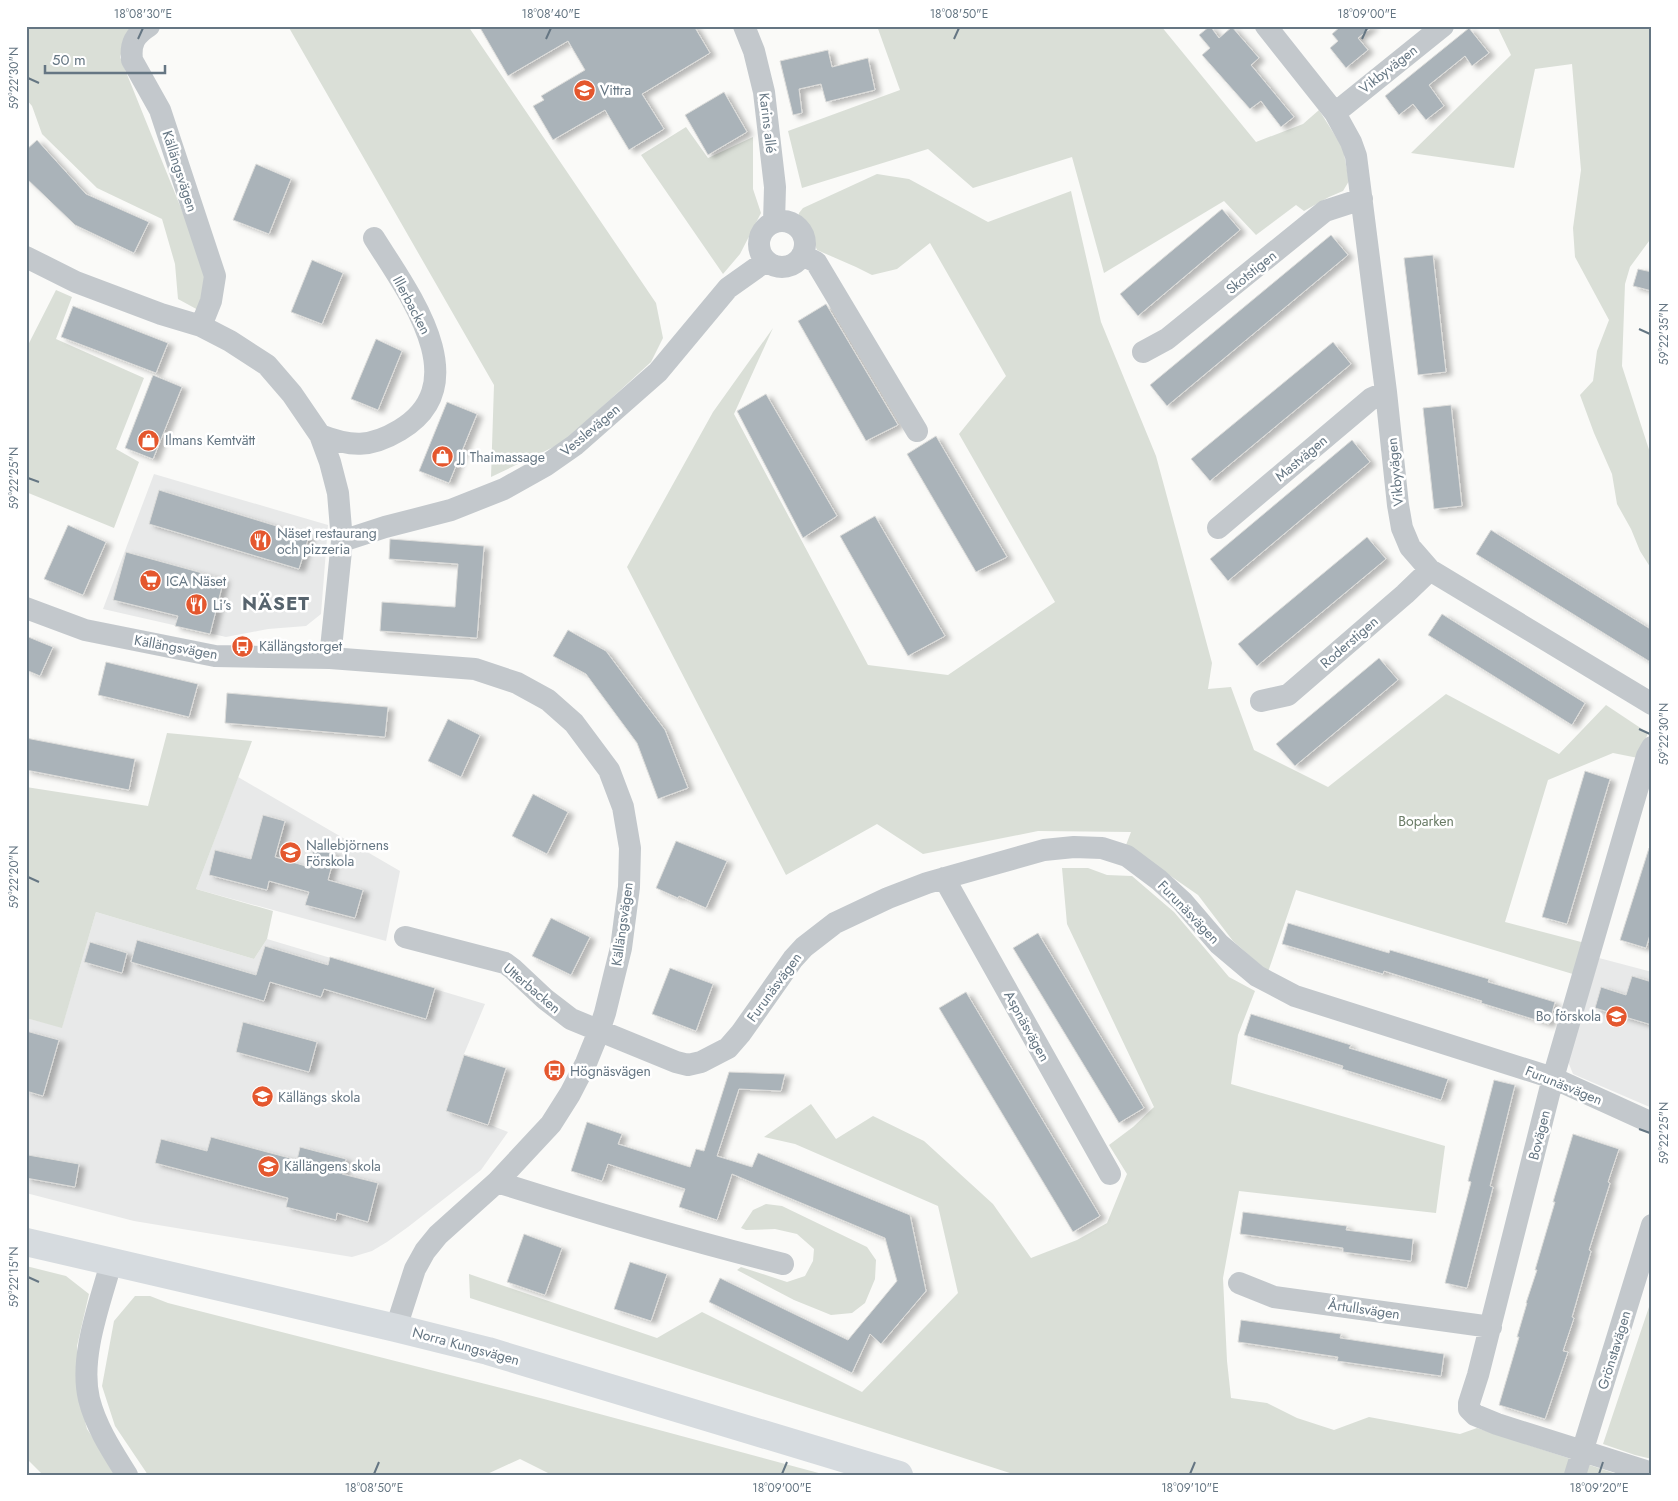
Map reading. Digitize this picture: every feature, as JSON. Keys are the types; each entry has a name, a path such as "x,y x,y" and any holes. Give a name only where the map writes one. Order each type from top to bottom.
{"main road":[{"name":"Norra Kungsvägen","path":"26,1242 488,1351 899,1475"}],"street":[{"name":"Källängsvägen","path":"149,26 139,33 133,42 132,60 160,110 215,276 211,301 201,326"},
{"name":"Karins allé","path":"744,26 754,50 764,92 775,187 774,222"},
{"name":"Vikbyvägen","path":"1266,26 1335,114 1352,142 1356,156 1386,392 1398,505 1402,528 1410,547 1430,570 1652,704"},
{"name":"Vikbyvägen","path":"1335,114 1443,26"},
{"name":"Skotstigen","path":"1143,352 1168,339 1325,212 1362,199"},
{"path":"774,222 790,222 797,226 805,240 805,248 802,255 798,261 785,267 772,264 761,254 759,247 762,232 774,222"},
{"name":"Illerbacken","path":"320,435 340,443 354,444 370,444 388,438 404,428 422,412 435,380 436,364 429,334 411,298 374,238"},
{"path":"802,255 816,262 917,431"},
{"path":"26,257 76,282 161,314 201,326 230,341 267,365 292,394 320,435 330,462 338,493 342,541 330,658"},
{"name":"Vesslevägen","path":"342,541 385,527 451,510 504,489 575,446 658,372 728,288 766,260"},
{"name":"Mastvägen","path":"1218,528 1372,398 1386,392"},
{"name":"Roderstigen","path":"1260,701 1288,695 1430,570"},
{"name":"Källängsvägen","path":"26,608 85,630 216,656 330,658 475,669 517,683 548,700 574,723 610,770 623,807 630,848 629,887 621,948 599,1031 586,1063 551,1124 497,1182 438,1235 425,1251 415,1270 396,1328"},
{"name":"Bovägen","path":"1583,1452 1475,1415 1469,1409 1469,1402 1491,1327 1553,1078 1652,747"},
{"name":"Furunäsvägen","path":"599,1031 676,1062 688,1064 702,1062 728,1048 741,1033 793,959 804,947 835,924 888,898 944,878 1044,850 1074,847 1102,848 1127,856 1149,872 1182,901 1219,944 1257,976 1295,996 1553,1078 1652,1123"},
{"name":"Aspnäsvägen","path":"944,878 1110,1174"},
{"name":"Utterbacken","path":"405,937 505,963 557,1009 571,1019 599,1031"},
{"path":"497,1182 717,1248 783,1264"},
{"name":"Grönstavägen","path":"1574,1475 1583,1452 1652,1225"},
{"path":"111,1263 92,1334 86,1370 89,1398 99,1428 127,1475"},
{"name":"Årtullsvägen","path":"1240,1283 1274,1297 1491,1327"},
{"path":"1583,1452 1652,1473"}],"shaded area":[{"path":"154,474 328,525 321,614 306,626 268,629 226,637 103,609"},
{"name":"Nallebjörnens Förskola","path":"238,777 400,871 386,941 196,889"},
{"name":"Källängs skola","path":"96,912 254,959 267,939 485,1004 464,1054 506,1068 488,1124 508,1132 481,1170 387,1242 372,1251 352,1257 134,1221 26,1193 26,1018 62,1027"},
{"name":"Bo förskola","path":"1599,958 1652,972 1652,1108 1573,1074 1569,1064"}],"green space":[{"path":"26,26 130,26 120,57 210,280 200,311 178,299 175,264 162,219 97,188 42,134 32,106 26,99"},
{"path":"288,26 468,26 656,303 663,338 651,362 564,442 491,477 494,385"},
{"path":"877,26 1161,26 1256,142 1303,124 1319,110 1343,148 1349,181 1343,191 1304,211 1296,205 1256,235 1224,201 1104,273 1072,157 973,188 928,149 802,188 788,131 900,90"},
{"path":"1497,26 1652,26 1652,237 1630,267 1625,284 1622,366 1652,459 1652,570 1640,551 1631,529 1617,504 1612,474 1580,395 1593,381 1597,351 1609,320 1575,257 1573,228 1581,170 1572,64 1535,69 1514,168 1411,153 1511,55"},
{"path":"686,127 708,158 753,137 753,189 761,213 740,254 723,274 641,155"},
{"name":"Boparken","path":"877,174 909,179 988,222 1071,191 1101,322 1156,456 1212,663 1208,689 1231,687 1254,750 1328,787 1446,694 1559,754 1606,705 1648,733 1638,758 1613,753 1548,780 1505,922 1585,943 1576,975 1296,890 1268,972 1233,941 1198,895 1126,845 1131,832 1038,831 923,854 877,824 786,875 627,567 713,412 773,328 734,414 868,665 948,675 1055,602 959,434 1006,376 930,243 897,269 872,275 817,250 809,231 798,221 799,213 803,208"},
{"path":"56,290 72,297 56,339 144,378 116,449 139,462 114,528 26,492 26,349"},
{"path":"167,733 252,741 196,889 273,911 267,939 254,959 96,912 62,1028 26,1018 26,787 148,806"},
{"path":"1062,868 1088,868 1107,875 1132,876 1174,912 1229,977 1255,991 1238,1035 1231,1084 1445,1146 1436,1213 1239,1191 1223,1278 1227,1361 1231,1398 1267,1403 1297,1418 1334,1430 1369,1417 1460,1434 1477,1428 1620,1475 1016,1475 470,1298 469,1274 657,1338 702,1312 862,1392 958,1293 938,1206 795,1144 764,1137 811,1104 836,1139 873,1116 924,1141 993,1204 1031,1258 1077,1240 1107,1223 1127,1174 1109,1145 1133,1127 1154,1107 1067,924"},
{"path":"766,1204 782,1206 867,1247 876,1260 875,1279 865,1303 852,1313 831,1315 794,1300 737,1270 741,1267 787,1282 805,1276 813,1261 814,1249 797,1234 775,1229 746,1230 741,1228 753,1210"},
{"path":"26,1266 66,1276 89,1294 77,1346 77,1390 87,1429 118,1475 43,1475 26,1458"},
{"path":"135,1296 150,1296 168,1303 544,1399 826,1475 552,1475 520,1459 485,1475 148,1475 115,1426 102,1386 114,1321"},
{"path":"1652,1298 1652,1459 1603,1444"}],"building":[{"path":"479,26 694,26 710,53 642,94 664,129 629,150 605,110 553,140 533,106 544,100 541,96 585,70 568,41 508,76"},
{"path":"1210,26 1219,38 1232,27 1259,58 1251,65 1294,117 1281,127 1261,101 1250,109 1202,55 1210,48 1199,35"},
{"path":"1341,26 1373,26 1358,38 1368,50 1346,68 1330,48 1338,41 1332,34"},
{"path":"1469,28 1489,53 1472,66 1465,56 1429,85 1444,106 1426,120 1413,104 1399,115 1385,96"},
{"path":"828,50 832,67 868,58 875,90 826,102 821,84 799,89 802,113 793,115 780,61"},
{"path":"724,92 747,132 708,155 685,115"},
{"path":"37,140 86,194 149,222 134,253 75,225 26,178 26,150"},
{"path":"256,164 291,179 269,234 233,220"},
{"path":"1222,209 1240,230 1138,316 1120,294"},
{"path":"1331,235 1348,255 1167,406 1150,385"},
{"path":"1433,255 1446,372 1418,375 1404,258"},
{"path":"312,260 343,273 322,324 291,312"},
{"path":"1638,269 1652,272 1652,291 1633,286"},
{"path":"826,304 898,425 866,441 798,321"},
{"path":"73,306 168,343 156,373 61,337"},
{"path":"376,339 402,351 378,410 351,399"},
{"path":"1333,342 1351,364 1210,481 1191,459"},
{"path":"153,375 182,387 153,459 125,448"},
{"path":"766,394 837,516 803,538 737,411"},
{"path":"447,402 477,414 449,483 419,471"},
{"path":"1451,405 1462,506 1434,509 1423,408"},
{"path":"936,436 1007,557 976,572 907,454"},
{"path":"1352,440 1370,462 1228,581 1210,559"},
{"path":"159,490 309,536 299,569 149,524"},
{"path":"875,516 945,636 908,656 840,536"},
{"path":"68,525 106,542 83,595 44,579"},
{"path":"1491,530 1652,630 1652,663 1476,554"},
{"path":"1367,537 1386,559 1257,666 1238,644"},
{"path":"390,539 484,546 477,638 380,631 382,602 455,607 458,564 389,559"},
{"path":"126,552 224,579 210,634 175,626 178,616 113,600"},
{"path":"1442,614 1585,703 1572,725 1428,635"},
{"path":"568,630 606,651 665,730 688,788 658,799 637,743 586,674 553,656"},
{"path":"26,636 53,647 40,676 26,670"},
{"path":"1379,658 1398,680 1295,766 1276,744"},
{"path":"106,662 198,684 189,717 98,695"},
{"path":"227,693 388,707 385,737 225,723"},
{"path":"448,719 480,735 461,777 428,761"},
{"path":"26,738 135,759 129,790 26,770"},
{"path":"1585,771 1610,779 1567,924 1542,917"},
{"path":"533,794 568,812 547,854 512,836"},
{"path":"263,815 285,821 275,857 309,867 314,848 335,854 328,880 363,890 355,918 305,905 309,892 269,881 267,890 209,875 215,850 251,859"},
{"path":"676,841 727,861 706,908 656,888"},
{"path":"1649,848 1652,848 1652,928 1646,948 1620,940"},
{"path":"551,918 590,937 571,975 532,956"},
{"path":"1288,923 1389,953 1390,950 1489,979 1488,982 1555,1002 1549,1024 1384,971 1383,974 1282,944"},
{"path":"1038,933 1144,1108 1119,1123 1013,948"},
{"path":"137,940 256,975 265,946 328,965 330,957 435,988 426,1019 324,989 321,997 270,982 264,1001 131,962"},
{"path":"90,942 127,953 122,973 84,962"},
{"path":"670,968 713,984 696,1031 652,1014"},
{"path":"1632,976 1652,982 1652,1025 1595,1008 1601,987 1626,995"},
{"path":"966,992 1100,1216 1073,1232 939,1008"},
{"path":"1251,1014 1351,1045 1349,1048 1448,1079 1441,1100 1342,1069 1343,1066 1244,1035"},
{"path":"243,1022 317,1042 309,1072 236,1052"},
{"path":"26,1031 59,1040 43,1096 26,1091"},
{"path":"464,1055 506,1068 488,1125 446,1111"},
{"path":"729,1072 785,1074 781,1091 739,1089 717,1156 752,1167 758,1153 910,1215 926,1291 881,1344 870,1334 852,1373 709,1302 720,1278 848,1340 897,1281 885,1238 732,1174 717,1220 679,1207 685,1189 608,1164 602,1181 571,1171 587,1122 622,1134 618,1144 690,1167 696,1149 704,1151"},
{"path":"1494,1080 1515,1085 1490,1186 1493,1187 1467,1288 1445,1283 1471,1182 1468,1181"},
{"path":"1573,1134 1619,1149 1589,1250 1591,1251 1572,1317 1574,1318 1563,1351 1568,1352 1545,1419 1499,1405"},
{"path":"211,1137 297,1160 300,1147 346,1159 342,1174 378,1183 368,1222 337,1213 336,1220 286,1207 288,1198 155,1163 161,1139 207,1151"},
{"path":"28,1155 79,1164 75,1187 26,1178"},
{"path":"1243,1212 1347,1226 1346,1230 1413,1239 1411,1261 1343,1252 1343,1248 1240,1234"},
{"path":"524,1234 562,1248 545,1295 507,1282"},
{"path":"630,1262 667,1274 651,1321 614,1309"},
{"path":"1241,1320 1341,1334 1340,1338 1444,1354 1441,1376 1337,1361 1338,1357 1238,1342"}],"place":[{"name":"Vittra","path":"584,90"},
{"name":"Ilmans Kemtvätt","path":"149,440"},
{"name":"JJ Thaimassage","path":"442,457"},
{"name":"Näset restaurang och pizzeria","path":"261,541"},
{"name":"ICA Näset","path":"150,581"},
{"name":"Li’s","path":"197,605"},
{"name":"Källängstorget","path":"243,646"},
{"name":"Nallebjörnens Förskola","path":"290,853"},
{"name":"Bo förskola","path":"1617,1016"},
{"name":"Högnäsvägen","path":"554,1071"},
{"name":"Källängs skola","path":"262,1097"},
{"name":"Källängens skola","path":"268,1166"}],"district":[{"name":"NÄSET","path":"276,603"}]}
